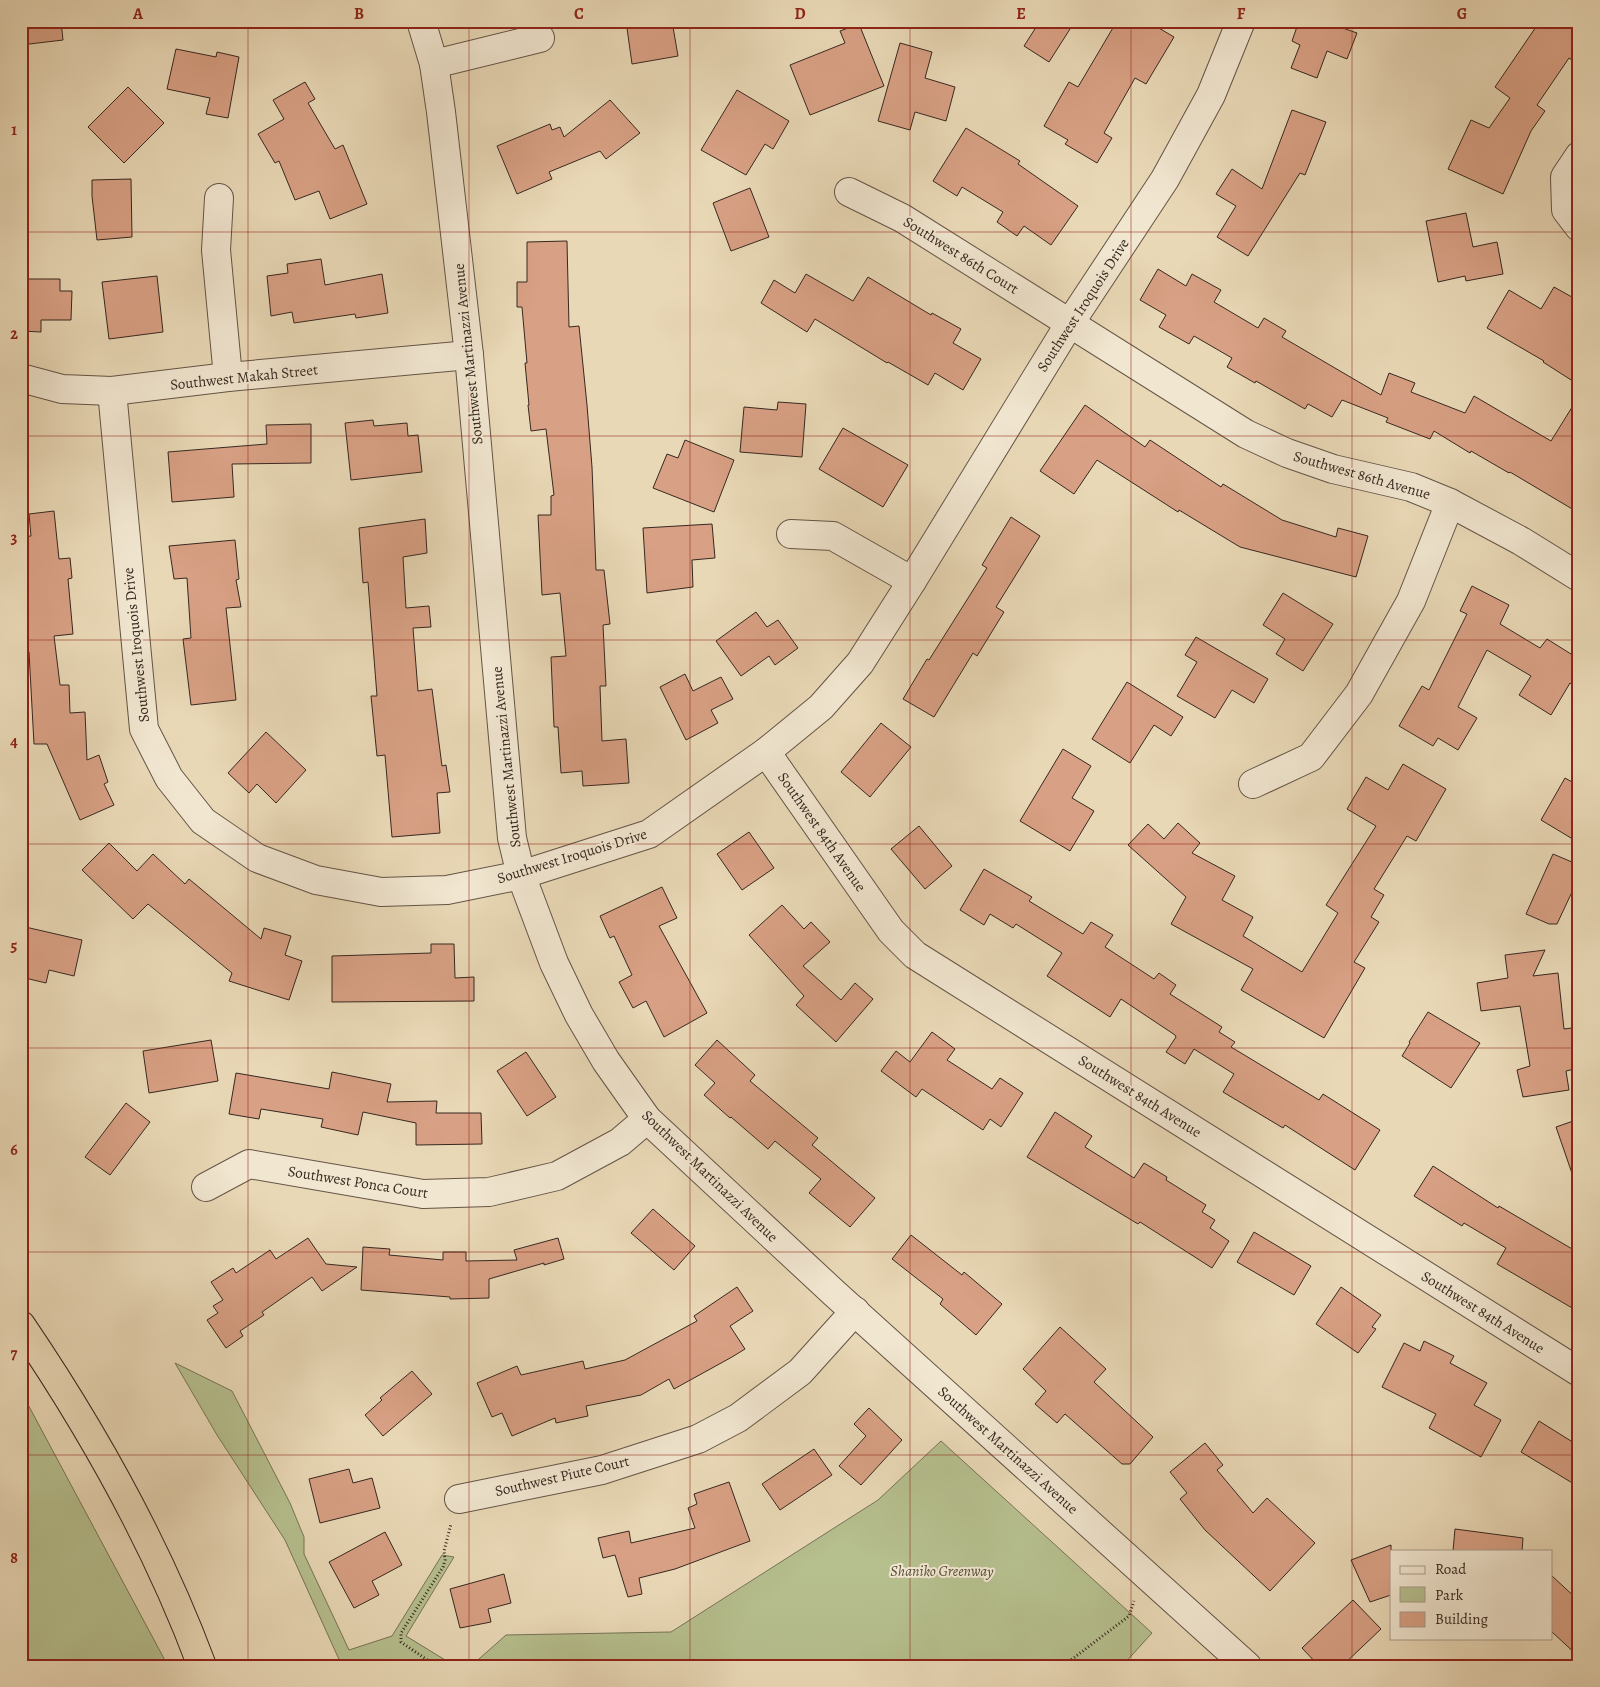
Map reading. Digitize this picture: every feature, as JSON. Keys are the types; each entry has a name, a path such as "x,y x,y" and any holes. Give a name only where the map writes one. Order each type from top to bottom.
{"highway":[{"path":"21,1325 52,1370 124,1496 147,1540 202,1666"}],"street":[{"name":"Southwest Martinazzi Avenue","path":"421,21 434,64 441,112 469,355 512,838 521,874 554,963 579,1015 606,1061 648,1119 855,1311 1247,1666"},
{"name":"Southwest Iroquois Drive","path":"112,391 144,729 169,778 203,821 257,858 316,880 381,892 447,890 521,874 649,834 766,752 821,708 853,670 912,581 1070,323 1165,179 1211,95 1241,21"},
{"path":"434,64 540,38"},
{"path":"1579,156 1565,177 1566,210 1579,227"},
{"name":"Southwest 86th Court","path":"849,192 902,218 1070,323"},
{"path":"219,198 216,250 228,377"},
{"name":"Southwest 86th Avenue","path":"1070,323 1246,434 1287,454 1333,469 1411,487 1450,503 1521,541 1579,577"},
{"name":"Southwest Makah Street","path":"21,378 62,389 112,391 228,377 469,355"},
{"path":"1253,784 1311,757 1359,694 1411,601 1450,503"},
{"path":"791,534 833,536 912,581"},
{"name":"Southwest 84th Avenue","path":"766,752 890,930 915,955 1579,1372"},
{"name":"Southwest Ponca Court","path":"206,1187 249,1164 423,1194 489,1192 558,1176 620,1142 648,1119"},
{"name":"Southwest Piute Court","path":"459,1499 602,1470 698,1439 738,1418 800,1372 855,1311"}],"path":[{"path":"436,1666 401,1642 400,1637 444,1567 444,1551 459,1499"},
{"path":"1063,1666 1129,1616 1137,1594 1150,1577"}],"green space":[{"path":"175,1363 232,1391 290,1503 304,1537 304,1554 349,1650 392,1636 442,1555 454,1557 406,1636 455,1666 342,1666 285,1540 217,1435"},
{"path":"21,1394 25,1399 168,1666 21,1666"},
{"name":"Shaniko Greenway","path":"941,1441 1152,1633 1122,1666 471,1666 506,1635 671,1632 878,1500"}],"building":[{"path":"21,21 61,21 63,40 21,45"},
{"path":"626,21 672,21 678,56 632,64"},
{"path":"1040,21 1058,21 1070,29 1049,62 1024,46"},
{"path":"1117,21 1147,21 1174,37 1146,84 1135,78 1104,133 1112,138 1097,163 1065,144 1068,140 1044,126 1069,82 1078,87"},
{"path":"1299,21 1323,21 1357,33 1347,59 1327,51 1317,78 1291,68 1300,45 1292,41"},
{"path":"1540,21 1579,21 1579,47 1572,60 1569,58 1537,105 1545,111 1531,131 1503,194 1448,169 1471,120 1489,128 1510,98 1495,87"},
{"path":"859,24 884,86 810,115 790,65 845,43 840,31"},
{"path":"900,43 932,52 925,78 955,87 946,121 915,112 910,130 878,121"},
{"path":"176,49 216,57 217,52 239,57 228,118 206,114 210,98 167,89"},
{"path":"305,82 315,99 308,103 335,149 343,145 367,204 330,219 319,191 295,200 279,161 275,163 258,134 284,119 273,100"},
{"path":"128,87 164,123 124,163 88,127"},
{"path":"737,90 789,121 773,149 765,144 746,175 701,150"},
{"path":"610,100 640,133 606,159 600,151 549,172 552,179 517,194 497,146 550,124 552,130 560,127 564,137"},
{"path":"1292,110 1326,122 1305,175 1300,173 1248,256 1217,237 1236,206 1216,194 1232,169 1262,189"},
{"path":"966,128 1020,161 1018,164 1078,206 1051,245 1024,226 1017,236 997,222 1003,212 962,187 957,196 933,181"},
{"path":"131,179 132,237 97,240 92,180"},
{"path":"750,188 769,237 731,251 713,203"},
{"path":"1466,213 1473,247 1497,242 1503,274 1466,281 1465,276 1438,282 1426,221"},
{"path":"567,241 569,327 579,326 592,467 596,570 604,570 610,624 603,625 606,686 600,686 602,741 626,739 629,783 583,786 582,771 561,773 558,727 554,727 551,657 566,656 560,593 542,595 538,515 551,515 551,496 554,495 546,429 531,431 522,307 517,307 517,282 527,282 527,242"},
{"path":"321,259 325,285 382,274 388,313 356,318 355,314 294,323 292,312 271,316 267,276 288,273 287,264"},
{"path":"1158,269 1186,286 1192,274 1221,290 1214,302 1258,328 1264,318 1286,331 1282,337 1381,395 1389,373 1415,383 1411,392 1465,413 1474,396 1551,441 1579,396 1579,513 1510,472 1471,451 1470,453 1434,431 1430,439 1386,422 1388,418 1342,400 1332,417 1308,404 1305,409 1227,367 1232,358 1194,336 1189,344 1159,327 1166,315 1140,300"},
{"path":"806,274 853,301 868,277 931,315 932,313 961,329 953,343 981,359 963,390 935,373 928,385 887,363 815,319 807,332 761,303 774,280 795,293"},
{"path":"157,276 163,332 109,339 102,282"},
{"path":"21,279 60,279 60,291 72,291 71,320 41,320 41,332 21,331"},
{"path":"1554,287 1579,301 1579,385 1544,361 1487,328 1509,290 1541,309"},
{"path":"778,402 806,404 802,457 740,452 744,407 777,410"},
{"path":"1085,405 1145,447 1150,440 1221,487 1223,484 1282,520 1336,537 1338,528 1368,536 1356,577 1240,547 1179,510 1178,512 1097,460 1074,494 1040,471"},
{"path":"373,420 374,426 407,423 408,436 418,435 422,472 351,480 345,423"},
{"path":"311,424 311,463 232,464 234,497 172,502 168,452 267,444 266,425"},
{"path":"843,428 908,465 883,507 819,469"},
{"path":"685,440 734,460 714,512 653,488 667,454 678,458"},
{"path":"54,511 59,559 70,558 72,578 68,579 73,634 54,636 60,685 69,685 70,713 85,712 87,760 99,755 108,782 104,784 114,805 80,820 47,744 34,744 29,652 21,653 21,610 27,609 21,560 21,537 31,536 29,514"},
{"path":"1011,517 1040,536 996,607 1004,612 977,656 973,653 934,717 903,699 987,568 982,565"},
{"path":"425,519 427,553 403,557 406,608 429,606 431,627 413,628 418,691 432,689 442,766 446,765 450,792 437,793 440,833 392,837 385,755 377,756 371,696 377,696 368,582 363,583 359,528"},
{"path":"712,524 715,558 692,560 693,587 647,593 643,528"},
{"path":"235,540 239,579 236,580 241,607 226,608 236,700 191,705 183,639 191,638 187,578 174,579 169,546"},
{"path":"1472,586 1509,605 1500,624 1540,648 1547,639 1579,659 1579,688 1570,683 1551,715 1519,695 1531,676 1487,650 1458,707 1477,718 1458,750 1438,738 1433,746 1399,726 1422,686 1429,690 1467,614 1460,611"},
{"path":"1283,593 1333,624 1303,671 1276,654 1285,639 1263,625"},
{"path":"756,612 767,627 778,620 798,648 775,665 769,656 741,676 716,641"},
{"path":"1196,637 1268,679 1254,703 1232,690 1215,718 1177,696 1197,662 1185,655"},
{"path":"685,674 693,691 721,677 733,699 711,710 718,723 686,740 660,687"},
{"path":"1127,682 1183,717 1171,736 1154,725 1130,763 1092,739"},
{"path":"881,723 911,747 870,797 841,772"},
{"path":"266,732 306,770 276,803 257,784 249,793 228,773"},
{"path":"1063,749 1091,766 1072,798 1094,811 1070,851 1020,821"},
{"path":"1403,764 1446,789 1416,841 1407,836 1374,889 1384,895 1371,917 1379,922 1354,962 1365,968 1324,1038 1241,990 1253,969 1171,924 1186,897 1128,845 1148,824 1164,839 1178,823 1200,843 1192,853 1235,876 1222,900 1253,917 1243,936 1302,972 1338,913 1326,905 1376,826 1347,809 1366,777 1388,790"},
{"path":"1565,778 1579,786 1579,825 1571,838 1541,820"},
{"path":"919,826 952,866 925,889 891,849"},
{"path":"749,832 774,868 742,890 717,854"},
{"path":"109,843 137,871 153,854 185,884 189,879 261,939 264,928 291,936 285,955 302,961 289,1000 229,981 232,973 148,904 133,919 82,870"},
{"path":"1553,854 1579,865 1579,877 1557,924 1549,924 1526,914"},
{"path":"984,869 1032,897 1029,901 1083,934 1091,922 1113,935 1105,947 1154,979 1159,973 1176,985 1170,994 1222,1027 1219,1032 1235,1042 1231,1047 1319,1100 1323,1094 1380,1130 1355,1170 1285,1125 1283,1128 1223,1092 1234,1074 1194,1049 1185,1064 1166,1052 1176,1037 1175,1035 1121,999 1110,1017 1047,976 1062,953 1016,924 1013,928 990,914 984,925 960,910"},
{"path":"662,887 677,918 659,926 707,1013 664,1037 646,1001 633,1008 619,982 632,975 614,936 610,938 600,916"},
{"path":"782,905 804,929 811,922 830,942 803,966 841,1000 855,983 873,999 836,1042 796,1005 804,996 749,935"},
{"path":"21,926 82,940 74,976 49,970 46,983 21,977"},
{"path":"431,944 454,944 455,978 474,977 474,1001 332,1002 332,956 431,953"},
{"path":"1545,950 1533,976 1558,973 1564,1029 1579,1027 1579,1068 1566,1071 1569,1090 1523,1097 1517,1070 1530,1066 1520,1006 1481,1011 1477,983 1508,978 1505,955"},
{"path":"1428,1012 1480,1043 1451,1088 1402,1056"},
{"path":"932,1032 955,1049 947,1060 992,1089 1000,1078 1023,1093 1001,1127 990,1119 983,1130 922,1089 916,1097 881,1071 896,1051 910,1062"},
{"path":"211,1040 218,1081 149,1093 143,1051"},
{"path":"717,1040 755,1075 750,1081 818,1138 812,1145 875,1198 850,1227 809,1193 821,1179 775,1141 768,1149 704,1095 715,1083 695,1065"},
{"path":"526,1052 556,1097 527,1116 497,1071"},
{"path":"332,1072 391,1084 387,1102 437,1101 436,1113 481,1113 482,1144 416,1145 416,1123 363,1112 358,1135 321,1127 323,1119 261,1109 259,1119 229,1114 236,1073 329,1089"},
{"path":"126,1103 150,1122 110,1175 85,1157"},
{"path":"1055,1112 1092,1136 1085,1147 1134,1178 1144,1163 1167,1177 1166,1180 1206,1205 1202,1212 1215,1220 1210,1228 1229,1241 1212,1268 1140,1222 1138,1224 1027,1157"},
{"path":"1579,1119 1579,1182 1575,1182 1556,1127"},
{"path":"1433,1166 1498,1208 1499,1206 1579,1253 1579,1312 1497,1264 1506,1248 1464,1223 1462,1226 1414,1196"},
{"path":"653,1209 695,1246 674,1270 631,1233"},
{"path":"1254,1232 1311,1266 1294,1295 1237,1262"},
{"path":"911,1235 962,1275 964,1272 1002,1304 976,1335 940,1304 943,1299 892,1259"},
{"path":"308,1238 326,1264 357,1267 322,1291 312,1277 262,1312 264,1315 240,1331 243,1336 226,1348 207,1320 218,1313 213,1306 223,1300 211,1282 233,1268 236,1273 270,1250 276,1259"},
{"path":"558,1238 564,1259 489,1279 489,1298 450,1299 450,1297 361,1290 363,1247 390,1249 389,1255 443,1260 443,1252 466,1252 466,1261 517,1260 514,1250"},
{"path":"737,1287 753,1311 730,1326 745,1349 674,1389 669,1379 641,1395 586,1406 588,1416 556,1423 555,1418 512,1436 502,1413 492,1417 477,1383 517,1366 521,1375 583,1361 585,1369 625,1360 697,1321 694,1316"},
{"path":"1341,1287 1381,1315 1372,1327 1376,1329 1358,1353 1316,1324"},
{"path":"1060,1327 1106,1369 1094,1382 1153,1437 1130,1464 1122,1464 1065,1414 1057,1423 1035,1404 1046,1391 1023,1369"},
{"path":"1424,1341 1454,1356 1450,1363 1487,1383 1474,1405 1501,1420 1481,1457 1429,1428 1436,1414 1382,1387 1404,1343 1420,1351"},
{"path":"412,1371 432,1394 383,1436 365,1415 382,1400 380,1398"},
{"path":"869,1408 902,1440 861,1485 839,1466 866,1436 854,1424"},
{"path":"1539,1421 1579,1446 1579,1487 1521,1452"},
{"path":"1205,1443 1223,1465 1217,1470 1253,1513 1267,1498 1315,1543 1270,1591 1205,1530 1180,1499 1187,1493 1170,1472"},
{"path":"814,1449 832,1475 780,1510 762,1484"},
{"path":"349,1469 353,1483 372,1478 380,1508 320,1523 309,1479"},
{"path":"729,1482 750,1541 675,1569 639,1578 642,1594 628,1597 615,1555 603,1558 598,1538 629,1531 631,1543 695,1528 688,1508 697,1504 694,1494"},
{"path":"1455,1529 1523,1538 1522,1550 1453,1550"},
{"path":"385,1532 402,1565 372,1581 379,1595 354,1608 329,1562"},
{"path":"1391,1545 1390,1595 1370,1602 1351,1560"},
{"path":"504,1574 511,1603 488,1609 491,1622 460,1628 450,1589"},
{"path":"1552,1576 1579,1601 1579,1657 1552,1632"},
{"path":"1353,1600 1381,1629 1342,1666 1319,1666 1302,1648"}]}
